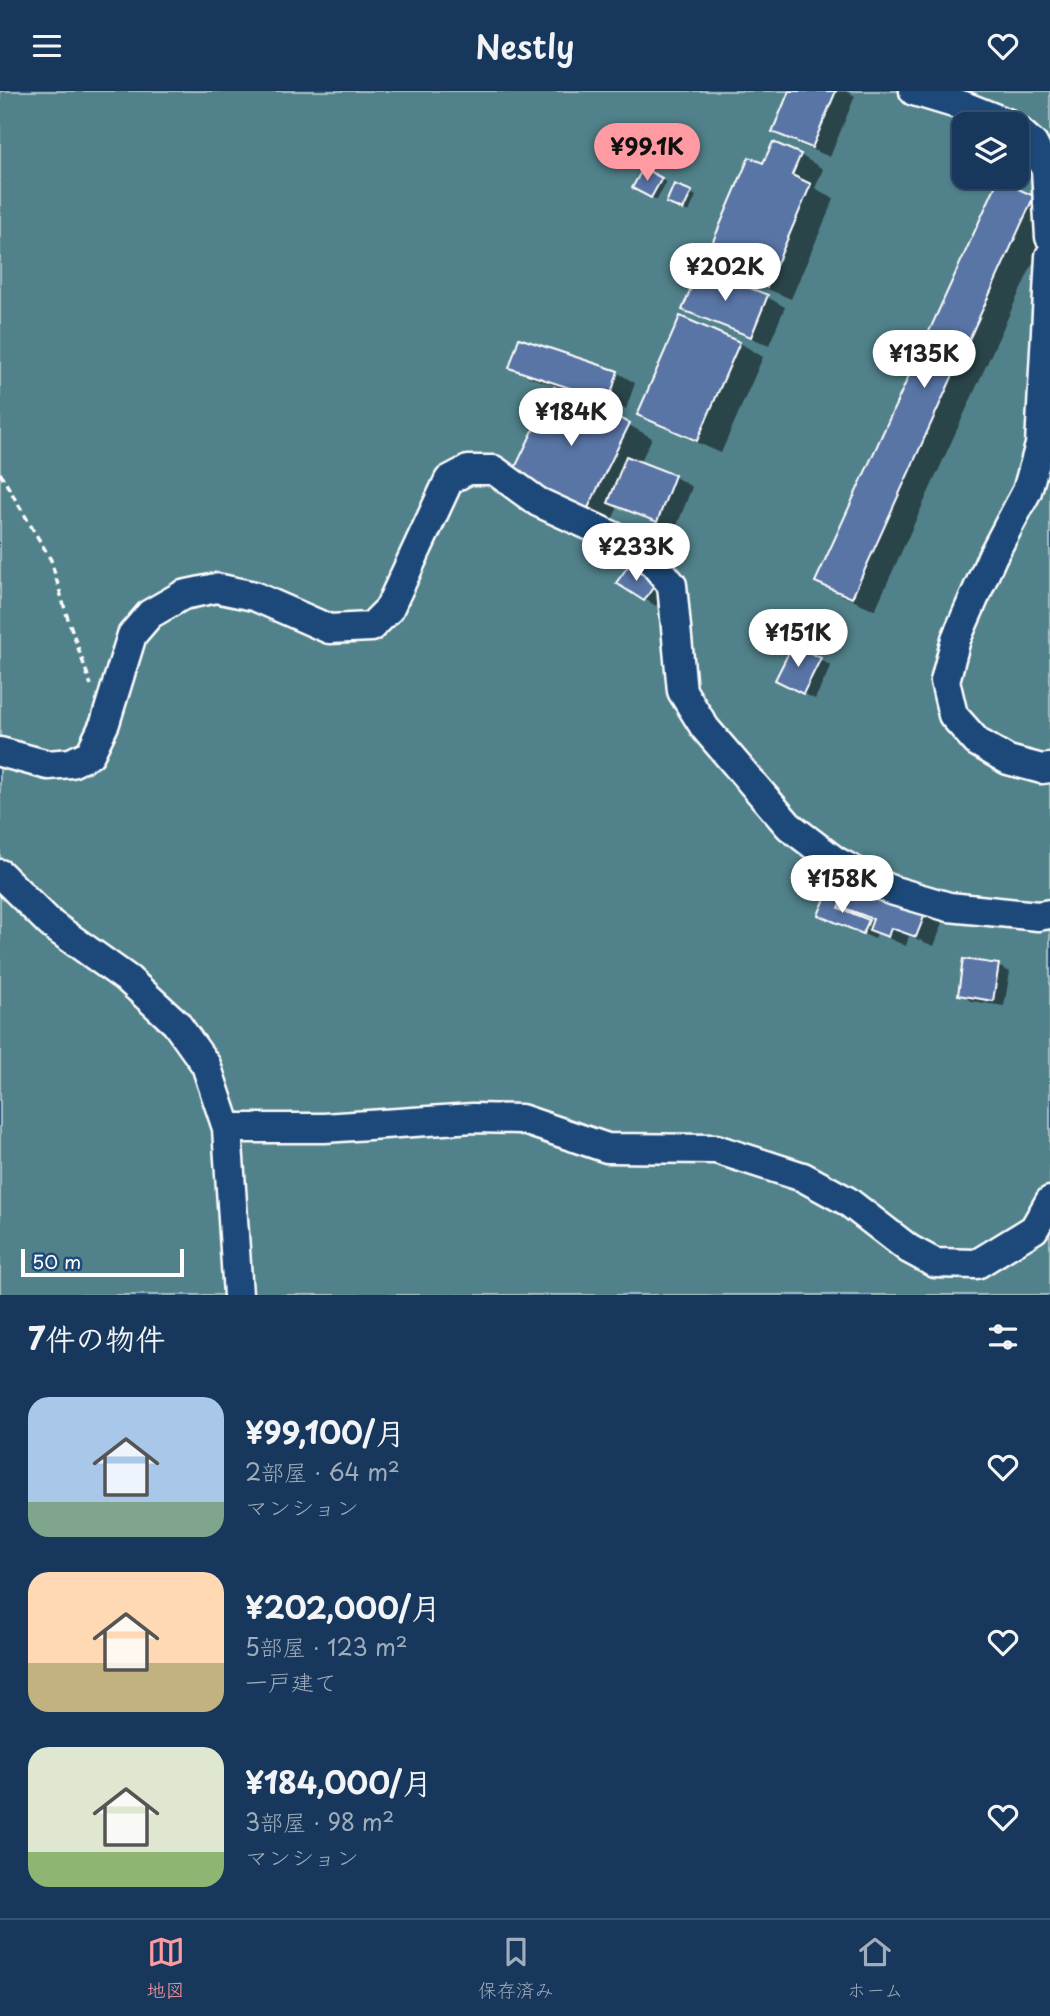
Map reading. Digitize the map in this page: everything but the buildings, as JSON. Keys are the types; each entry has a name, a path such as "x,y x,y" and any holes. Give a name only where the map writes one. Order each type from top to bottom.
{"street":[{"path":"914,91 979,112"},
{"path":"1029,140 1046,170 1050,237"},
{"path":"1050,256 1040,445 1027,491 992,557 956,639 945,681 953,715 977,742 1008,760 1042,769 1050,768"},
{"path":"0,752 48,765 71,763 90,754 105,723 132,635 150,614 183,595 216,588 254,596 329,629 371,627 389,609 449,480 468,470 494,470 538,502 643,550 672,585 682,691 705,728 789,826 835,861 891,890 949,907 1038,916 1050,914"},
{"path":"0,874 52,925 129,980 176,1023 205,1065 227,1128 238,1295"},
{"path":"227,1128 324,1128 473,1118 522,1119 607,1148 716,1149 803,1177 847,1201 909,1249 935,1263 977,1264 1034,1229 1050,1201"}],"path":[{"path":"0,473 51,560 66,613 92,686"}],"green space":[{"path":"0,91 1050,91 1050,1295 0,1295"}]}
